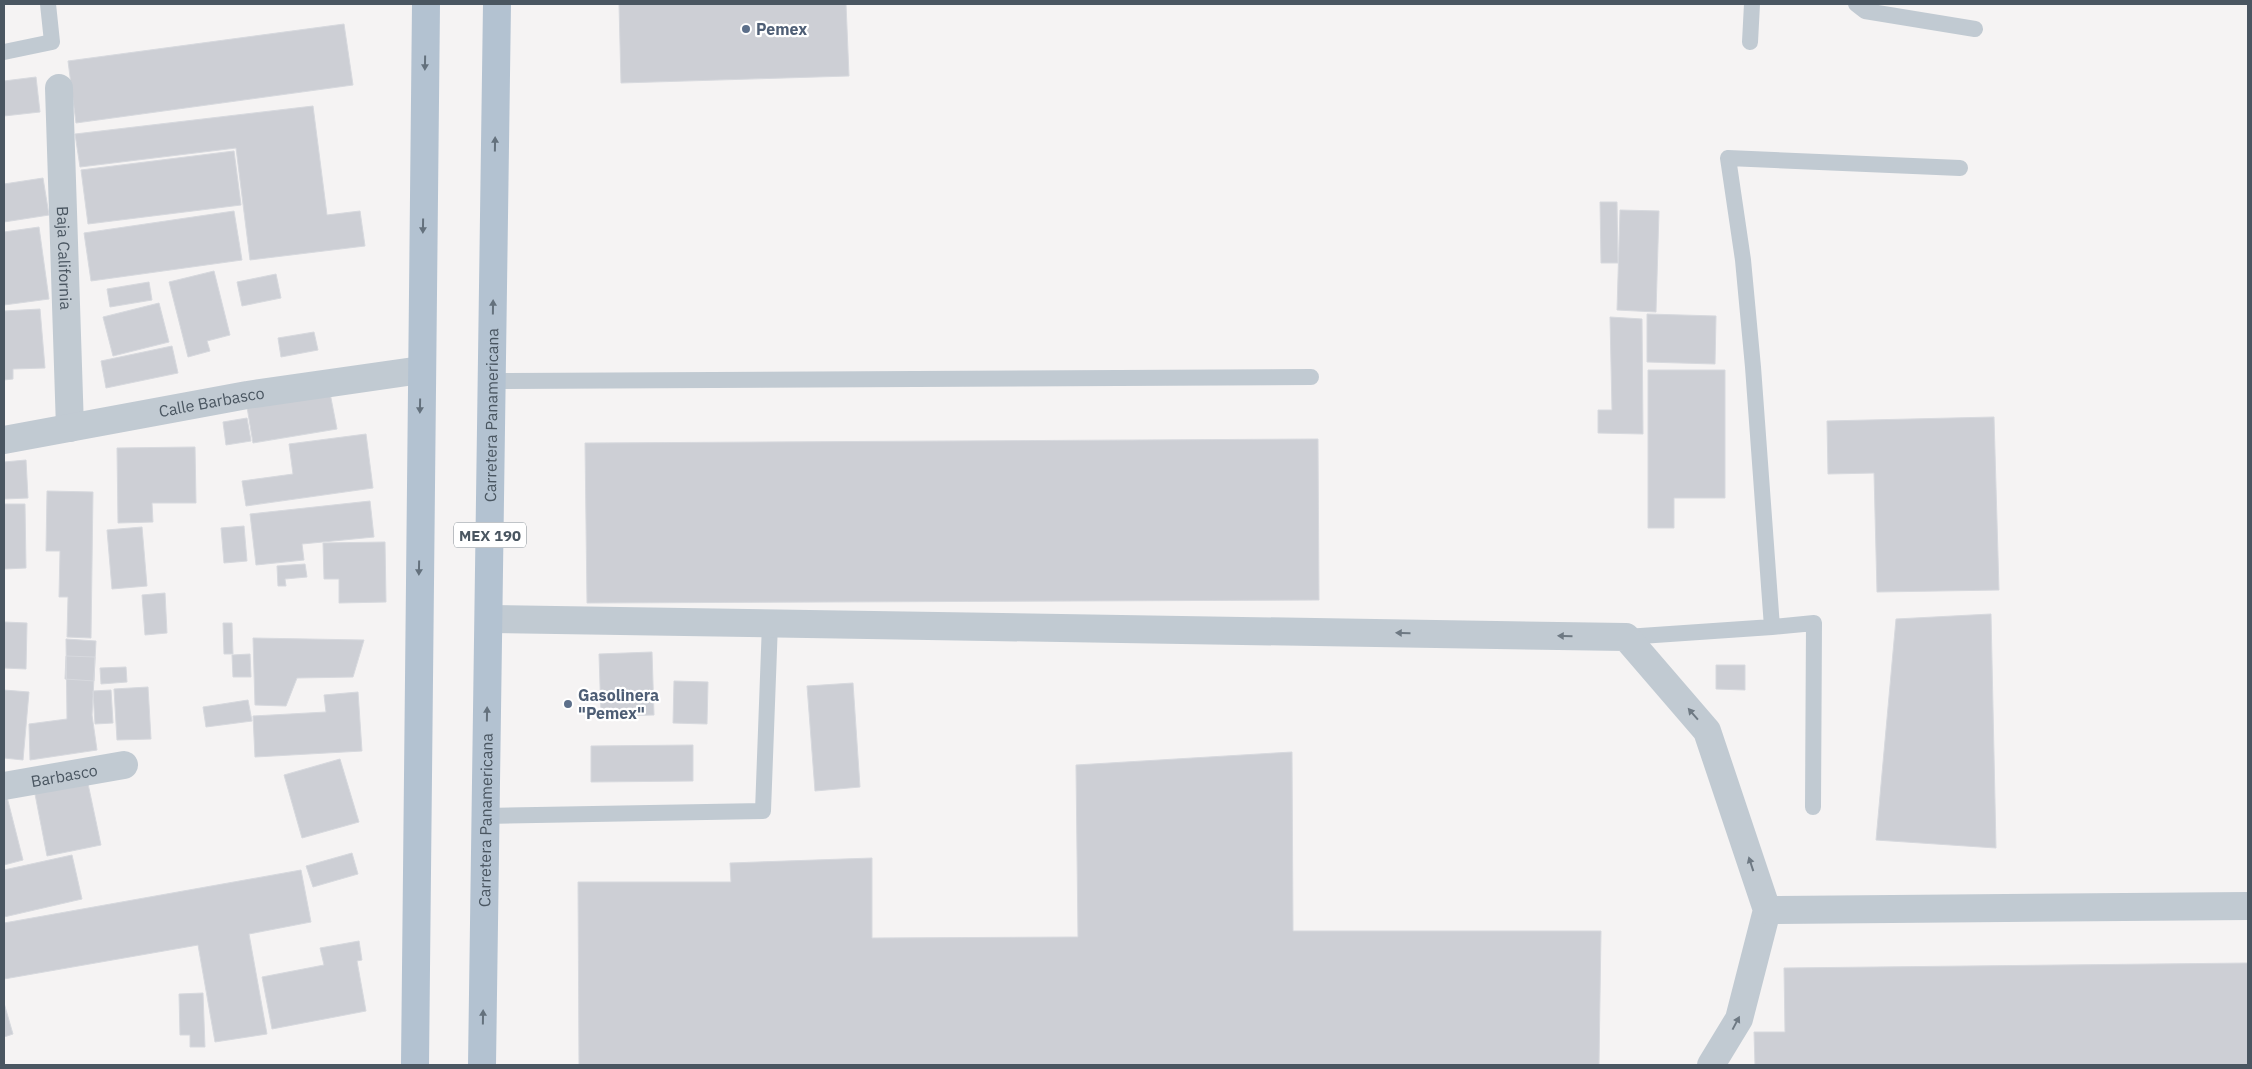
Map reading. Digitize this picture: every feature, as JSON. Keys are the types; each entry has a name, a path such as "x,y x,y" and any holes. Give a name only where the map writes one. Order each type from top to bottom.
{"main road":[{"name":"Carretera Panamericana","path":"482,1065 497,4"},
{"path":"415,1065 426,9"}],"street":[{"name":"Baja California","path":"59,88 70,428"},
{"name":"Calle Barbasco","path":"4,440 247,395 421,370"},
{"path":"489,619 1626,637 1708,731 1767,910 1739,1019 1711,1065"},
{"name":"Barbasco","path":"4,786 124,765"},
{"path":"1767,910 2248,906"}],"lane":[{"path":"4,52 52,42 48,4"},
{"path":"1750,42 1752,4"},
{"path":"1856,4 1865,11 1975,29"},
{"path":"1772,627 1743,260 1728,158 1960,168"},
{"path":"492,381 1311,377"},
{"path":"486,816 763,811 770,623"},
{"path":"1626,637 1814,623 1813,807"}],"building":[{"path":"619,4 846,4 849,76 621,83"},
{"path":"344,24 353,85 76,123 68,61"},
{"path":"36,77 40,112 4,116 4,81"},
{"path":"313,106 327,215 360,211 365,246 250,260 236,148 80,167 75,134"},
{"path":"234,151 241,205 88,224 81,170"},
{"path":"43,178 49,215 4,222 4,184"},
{"path":"1600,202 1617,202 1618,263 1601,263"},
{"path":"1620,210 1659,211 1656,312 1617,310"},
{"path":"234,211 242,260 91,281 84,233"},
{"path":"39,227 49,299 4,305 4,232"},
{"path":"214,271 230,335 207,341 210,351 188,357 169,282"},
{"path":"276,274 281,298 242,306 237,282"},
{"path":"149,282 152,300 110,307 107,289"},
{"path":"159,303 169,342 113,356 103,317"},
{"path":"40,309 45,368 13,369 13,379 4,380 4,311"},
{"path":"1647,314 1716,316 1715,364 1647,362"},
{"path":"1610,317 1642,319 1643,434 1598,433 1598,410 1612,410"},
{"path":"314,332 318,350 281,357 278,338"},
{"path":"172,346 178,373 106,388 101,361"},
{"path":"1648,370 1725,370 1725,498 1674,498 1674,528 1648,528"},
{"path":"330,393 337,429 253,443 247,407"},
{"path":"1994,417 1999,590 1877,592 1874,473 1828,474 1827,421"},
{"path":"247,418 251,441 226,445 223,422"},
{"path":"366,434 373,488 246,506 242,481 293,474 289,444"},
{"path":"1318,439 1319,600 587,603 585,443"},
{"path":"195,447 196,503 152,503 153,522 118,523 117,448"},
{"path":"26,460 28,498 4,499 4,462"},
{"path":"47,491 93,492 91,638 67,637 68,597 59,597 60,551 46,551"},
{"path":"370,501 374,537 302,544 304,560 256,565 250,514"},
{"path":"4,504 25,504 26,568 4,569"},
{"path":"244,526 247,561 224,563 221,528"},
{"path":"142,527 147,586 112,589 107,530"},
{"path":"385,542 386,602 339,603 339,579 324,579 323,543"},
{"path":"305,564 307,577 285,579 286,586 278,586 277,566"},
{"path":"165,593 167,633 145,635 142,595"},
{"path":"1991,614 1996,848 1876,840 1896,619"},
{"path":"4,622 27,623 26,669 4,668"},
{"path":"223,623 232,623 233,654 224,654"},
{"path":"253,638 364,640 353,677 297,678 286,706 255,705"},
{"path":"66,639 96,641 92,715 97,750 30,760 29,724 67,719"},
{"path":"652,652 654,715 601,716 599,654"},
{"path":"250,654 251,677 233,677 232,655"},
{"path":"66,656 95,657 94,681 65,679"},
{"path":"1716,665 1745,665 1745,690 1716,689"},
{"path":"126,667 127,682 101,684 100,668"},
{"path":"674,681 708,682 707,724 673,723"},
{"path":"853,683 860,787 815,791 807,686"},
{"path":"148,687 151,739 117,740 114,689"},
{"path":"4,690 29,692 23,760 4,758"},
{"path":"111,690 113,723 95,724 93,691"},
{"path":"358,692 362,751 255,757 253,716 326,712 324,695"},
{"path":"248,700 252,721 206,727 203,707"},
{"path":"693,745 693,781 591,782 591,746"},
{"path":"1292,752 1293,931 1601,931 1599,1065 579,1065 578,882 731,882 730,863 872,858 872,938 1078,937 1076,765"},
{"path":"340,759 359,822 302,838 284,775"},
{"path":"87,779 101,845 47,856 34,789"},
{"path":"4,793 6,793 23,860 4,865"},
{"path":"352,853 358,874 313,887 306,866"},
{"path":"72,855 82,899 4,917 4,870"},
{"path":"301,870 311,922 249,934 267,1034 215,1042 198,945 4,979 4,923"},
{"path":"359,941 362,960 357,961 366,1011 272,1029 262,977 324,965 320,948"},
{"path":"2248,963 2248,1065 1755,1065 1754,1032 1785,1032 1784,968"},
{"path":"203,993 205,1047 190,1047 190,1035 180,1035 179,994"},
{"path":"4,1003 13,1034 4,1037"}],"place":[{"name":"Pemex","path":"746,29"},
{"name":"Gasolinera \"Pemex\"","path":"568,704"}]}
